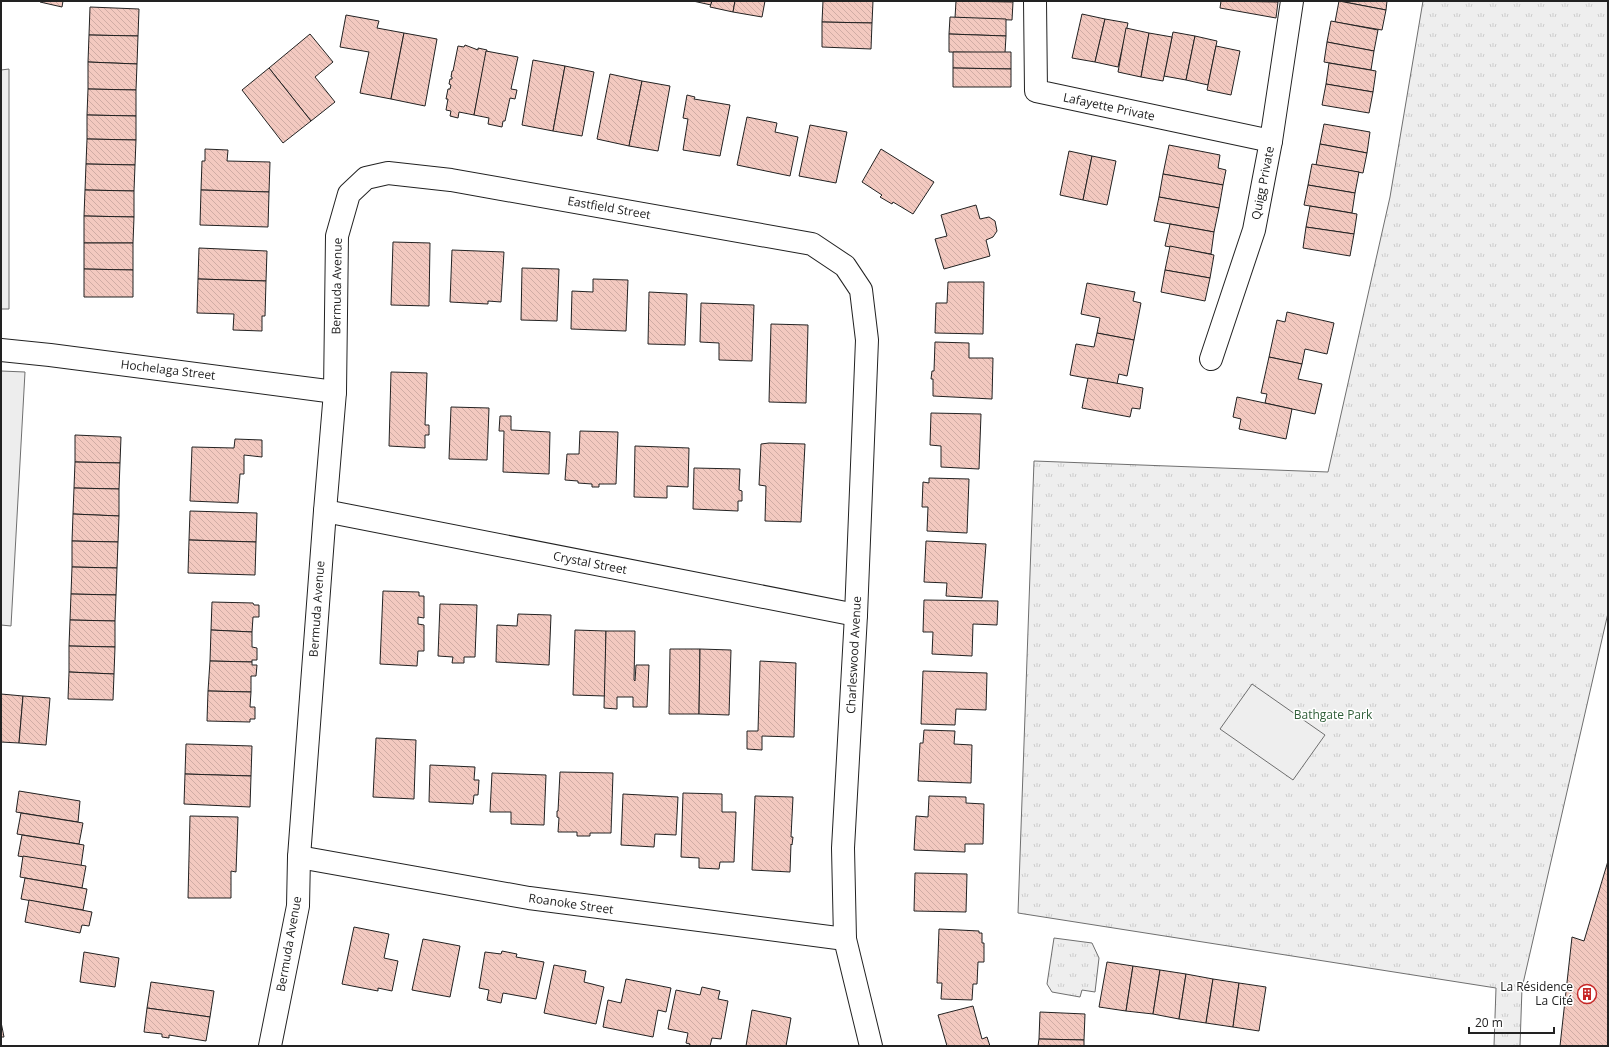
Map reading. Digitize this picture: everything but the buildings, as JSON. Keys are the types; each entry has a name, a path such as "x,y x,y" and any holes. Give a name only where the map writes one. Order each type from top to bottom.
{"street":[{"name":"Lafayette Private","path":"1035,1 1036,91 1271,141"},
{"name":"Quigg Private","path":"1211,359 1254,230 1271,141 1292,1"},
{"name":"Eastfield Street","path":"366,178 388,173 451,180 812,244 846,266"},
{"name":"Bermuda Avenue","path":"270,1046 298,906 299,857 335,392 337,236 349,194 366,178"},
{"name":"Charleswood Avenue","path":"846,266 861,290 867,340 856,615 843,848 845,939 871,1046"},
{"name":"Hochelaga Street","path":"1,350 335,392"},
{"name":"Crystal Street","path":"325,511 856,615"},
{"name":"Roanoke Street","path":"299,857 529,898 845,939"}],"green space":[{"name":"Bathgate Park","path":"1423,1 1608,1 1608,613 1522,988 1520,1046 1494,1046 1496,988 1018,913 1034,461 1328,472 1390,197"},
{"path":"1252,684 1325,735 1293,780 1220,729"},
{"path":"1054,938 1092,943 1099,958 1095,992 1082,990 1080,997 1052,992 1047,984"}],"shaded area":[{"path":"9,69 9,309 1,309 1,70"},
{"path":"1,371 25,372 11,626 1,625"}],"place":[{"name":"La Résidence La Cité","path":"1587,994"}]}
